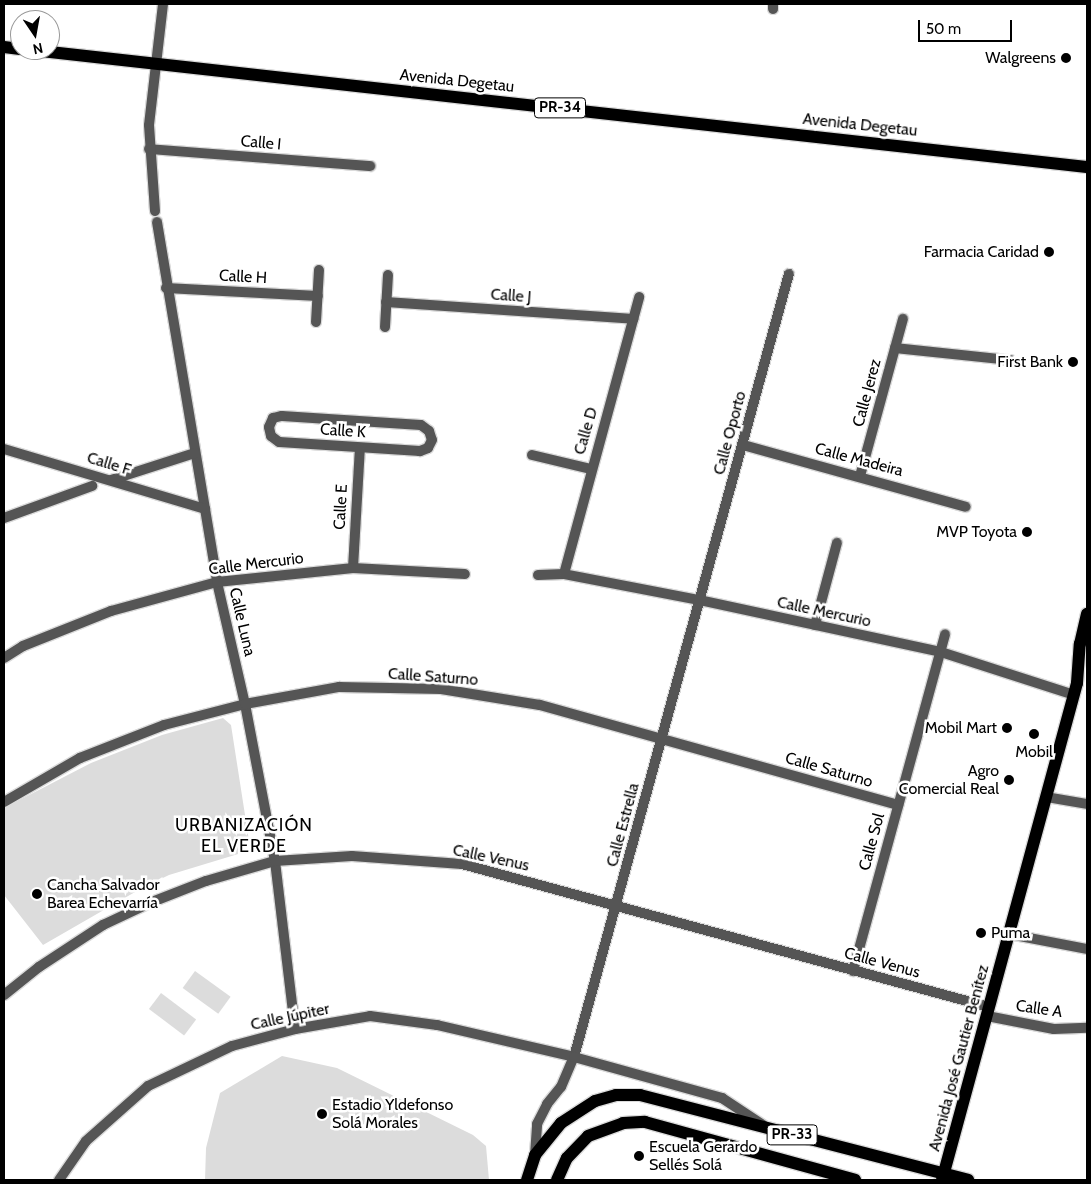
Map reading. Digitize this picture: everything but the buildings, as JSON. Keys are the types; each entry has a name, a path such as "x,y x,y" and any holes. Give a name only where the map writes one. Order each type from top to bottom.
{"main road":[{"name":"Avenida Degetau","path":"60,53 1087,167"},
{"name":"Avenida José Gautier Benítez","path":"943,1177 1076,689 1080,644 1087,614"},
{"name":"Avenida José Gautier Benítez","path":"1076,689 1087,668"},
{"name":"PR-33","path":"526,1180 535,1155 561,1123 577,1111 616,1095 640,1095 943,1177 968,1180"},
{"name":"PR-33","path":"557,1180 567,1158 588,1136 623,1123 645,1122 855,1180"}],"street":[{"path":"149,149 163,4"},
{"name":"Calle I","path":"149,149 370,166"},
{"name":"Calle Luna","path":"149,149 166,288 217,582 245,704 275,861 295,1029"},
{"path":"316,322 319,270"},
{"name":"Calle Oporto","path":"699,600 789,274"},
{"path":"385,327 388,275"},
{"name":"Calle H","path":"166,288 318,296"},
{"name":"Calle D","path":"564,574 639,297"},
{"name":"Calle J","path":"386,302 633,319"},
{"name":"Calle Jerez","path":"860,476 903,319"},
{"path":"895,348 1010,360"},
{"name":"Calle K","path":"282,416 421,425 430,431 432,440 428,448 420,451 360,448 279,442 271,436 269,428 273,418 282,416"},
{"name":"Calle Madeira","path":"743,445 966,506"},
{"name":"Calle E","path":"353,568 360,448"},
{"name":"Calle F","path":"4,449 205,509"},
{"path":"111,480 196,453"},
{"path":"532,455 591,469"},
{"path":"4,518 92,486"},
{"path":"815,625 837,544"},
{"name":"Calle Mercurio","path":"4,658 24,646 111,611 217,582 353,568 465,574"},
{"name":"Calle Mercurio","path":"538,575 564,574 699,600 941,652 1076,689"},
{"name":"Calle Estrella","path":"535,1155 537,1124 547,1104 561,1086 574,1057 699,600"},
{"name":"Calle Sol","path":"853,972 945,634"},
{"name":"Calle Saturno","path":"4,802 80,758 164,725 245,704 340,687 441,689 540,705 898,805"},
{"path":"1046,797 1087,804"},
{"name":"Calle Venus","path":"4,995 39,967 106,923 206,881 275,861 352,856 462,864 617,905 988,1011"},
{"path":"1009,934 1087,949"},
{"name":"Calle A","path":"988,1011 1054,1029 1087,1028"},
{"name":"Calle Júpiter","path":"59,1180 86,1141 148,1086 232,1046 295,1029 370,1016 437,1025 574,1057 722,1098 769,1129"}],"shaded area":[{"path":"223,718 231,725 250,847 248,851 169,875 142,888 43,945 4,895 4,808 91,763 162,735"},
{"path":"195,971 231,997 218,1014 183,988"},
{"path":"161,993 196,1019 184,1035 149,1009"},
{"name":"Estadio Yldefonso Solá Morales","path":"282,1056 337,1068 473,1135 486,1146 489,1180 205,1180 206,1148 220,1093"}],"place":[{"name":"Walgreens","path":"1066,58"},
{"name":"Farmacia Caridad","path":"1049,252"},
{"name":"First Bank","path":"1073,362"},
{"name":"MVP Toyota","path":"1027,532"},
{"name":"Mobil Mart","path":"1007,728"},
{"name":"Mobil","path":"1034,734"},
{"name":"Agro Comercial Real","path":"1009,780"},
{"name":"Cancha Salvador Barea Echevarría","path":"37,894"},
{"name":"Puma","path":"981,933"},
{"name":"Estadio Yldefonso Solá Morales","path":"322,1114"},
{"name":"Escuela Gerardo Sellés Solá","path":"639,1156"}],"district":[{"name":"URBANIZACIÓN EL VERDE","path":"244,836"}]}
